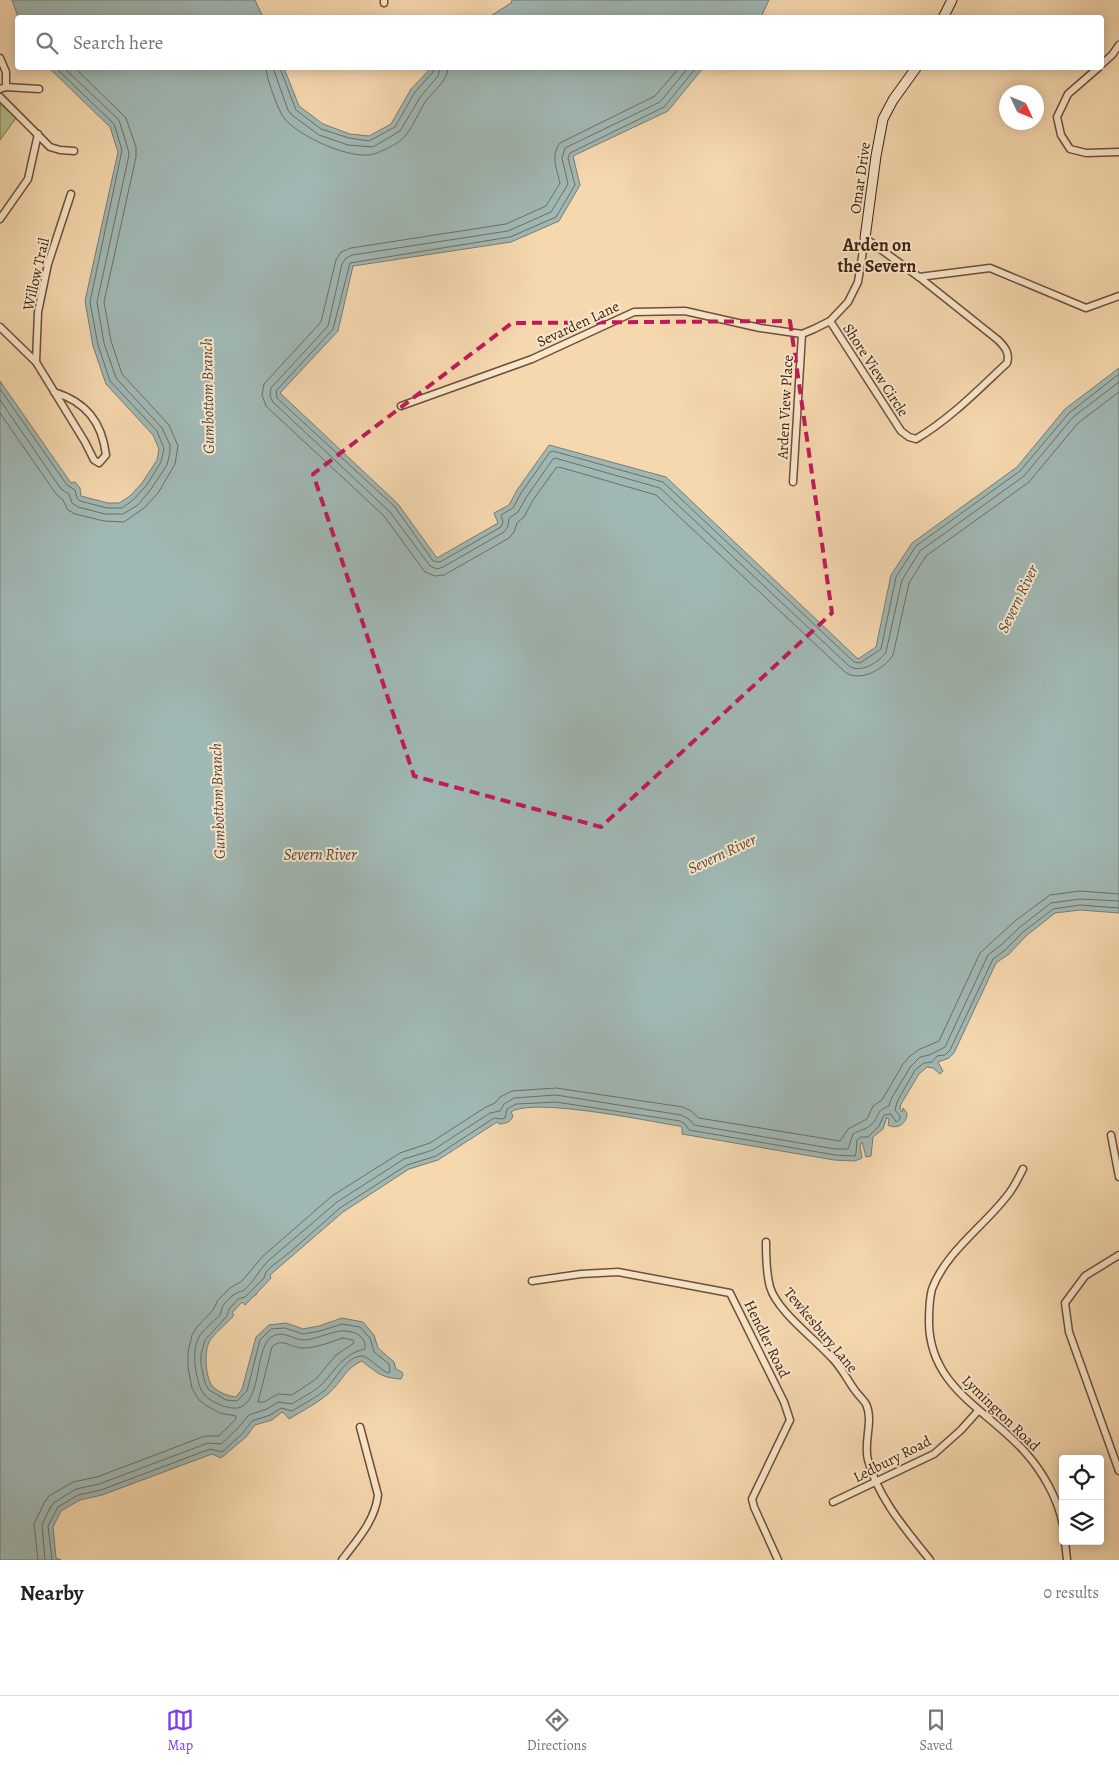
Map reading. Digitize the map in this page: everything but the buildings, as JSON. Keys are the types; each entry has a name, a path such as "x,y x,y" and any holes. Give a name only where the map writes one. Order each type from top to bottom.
{"street":[{"path":"944,15 952,0"},
{"path":"1104,62 1116,53 1119,45"},
{"path":"0,58 6,72 3,88 39,89"},
{"name":"Omar Drive","path":"802,334 830,321 848,302 858,282 883,119 893,100 915,70"},
{"path":"1096,70 1068,94 1057,118 1061,135 1070,149 1086,153 1119,152"},
{"path":"0,97 50,147 74,151"},
{"path":"0,218 28,179 38,134"},
{"name":"Willow Trail","path":"36,362 38,312 48,264 71,194"},
{"name":"Shore View Circle","path":"830,321 901,431 916,440 932,430 1007,363 1009,357 1006,349 998,340 919,277 866,238"},
{"path":"919,277 990,268 1086,308 1119,296"},
{"name":"Sevarden Lane","path":"401,406 532,359 634,312 685,311 760,328 802,334"},
{"path":"0,327 36,362 94,460 99,463 106,455 104,438 96,421 71,397 54,392"},
{"name":"Arden View Place","path":"793,482 802,334"},
{"path":"1111,1135 1119,1177"},
{"name":"Lymington Road","path":"1023,1169 1010,1192 943,1268 932,1290 928,1311 929,1333 932,1351 948,1378 978,1411 1006,1434 1031,1459 1048,1485 1059,1512"},
{"name":"Tewkesbury Lane","path":"766,1242 766,1263 770,1288 778,1303 834,1359 866,1404 870,1419 867,1447 868,1460 876,1482 891,1508 930,1560"},
{"path":"1119,1255 1085,1276 1065,1303 1069,1332 1119,1471"},
{"name":"Hendler Road","path":"532,1281 581,1274 618,1272 730,1292 784,1402 790,1420 752,1499 778,1560"},
{"name":"Ledbury Road","path":"833,1502 934,1454 961,1430 978,1411"},
{"path":"342,1560 364,1532 378,1495 360,1427"},
{"path":"1065,1545 1067,1560"}],"highlighted area":[{"path":"790,321 832,613 601,827 414,776 313,474 512,323"}],"green space":[{"path":"0,104 16,118 0,140"}],"water":[{"path":"12,0 255,0 262,15 17,15"},
{"path":"512,0 769,0 762,15 492,15 511,3"},
{"name":"Severn River","path":"51,70 285,70 299,106 323,124 350,134 369,136 391,124 411,89 429,70 701,70 668,111 573,156 580,185 559,221 511,242 353,266 338,331 280,393 398,504 437,558 498,523 494,513 509,505 517,490 549,445 666,477 858,659 876,647 891,575 912,543 1017,467 1065,409 1119,368 1119,913 1080,910 1055,913 1026,936 1009,954 996,963 954,1053 949,1058 938,1062 943,1071 940,1074 933,1068 927,1067 919,1074 901,1104 900,1109 902,1112 903,1108 907,1113 907,1117 901,1125 895,1127 888,1125 889,1120 887,1117 883,1129 873,1137 871,1156 866,1157 862,1142 860,1145 862,1158 855,1161 834,1160 682,1134 682,1127 679,1126 618,1115 542,1107 523,1108 511,1112 513,1116 508,1122 499,1124 497,1122 438,1160 409,1169 343,1212 270,1275 271,1278 256,1295 245,1305 242,1302 232,1313 234,1315 211,1339 207,1347 206,1359 207,1373 214,1388 224,1394 236,1397 242,1389 256,1337 269,1325 286,1323 303,1329 342,1318 363,1322 374,1335 378,1348 394,1362 396,1369 402,1372 401,1379 380,1374 362,1361 352,1367 333,1389 320,1400 289,1419 282,1412 272,1420 255,1425 246,1437 221,1458 212,1454 102,1495 80,1500 61,1511 53,1527 56,1558 61,1560 0,1560 0,381 71,483 75,482 80,488 81,496 108,503 119,503 130,496 142,483 157,460 159,449 153,435 106,384 93,346 85,301 118,152 110,127"}],"district":[{"name":"Arden on the Severn","path":"877,255"}],"water label":[{"name":"Gumbottom Branch","path":"208,396"},
{"name":"Gumbottom Branch","path":"218,801"}]}
